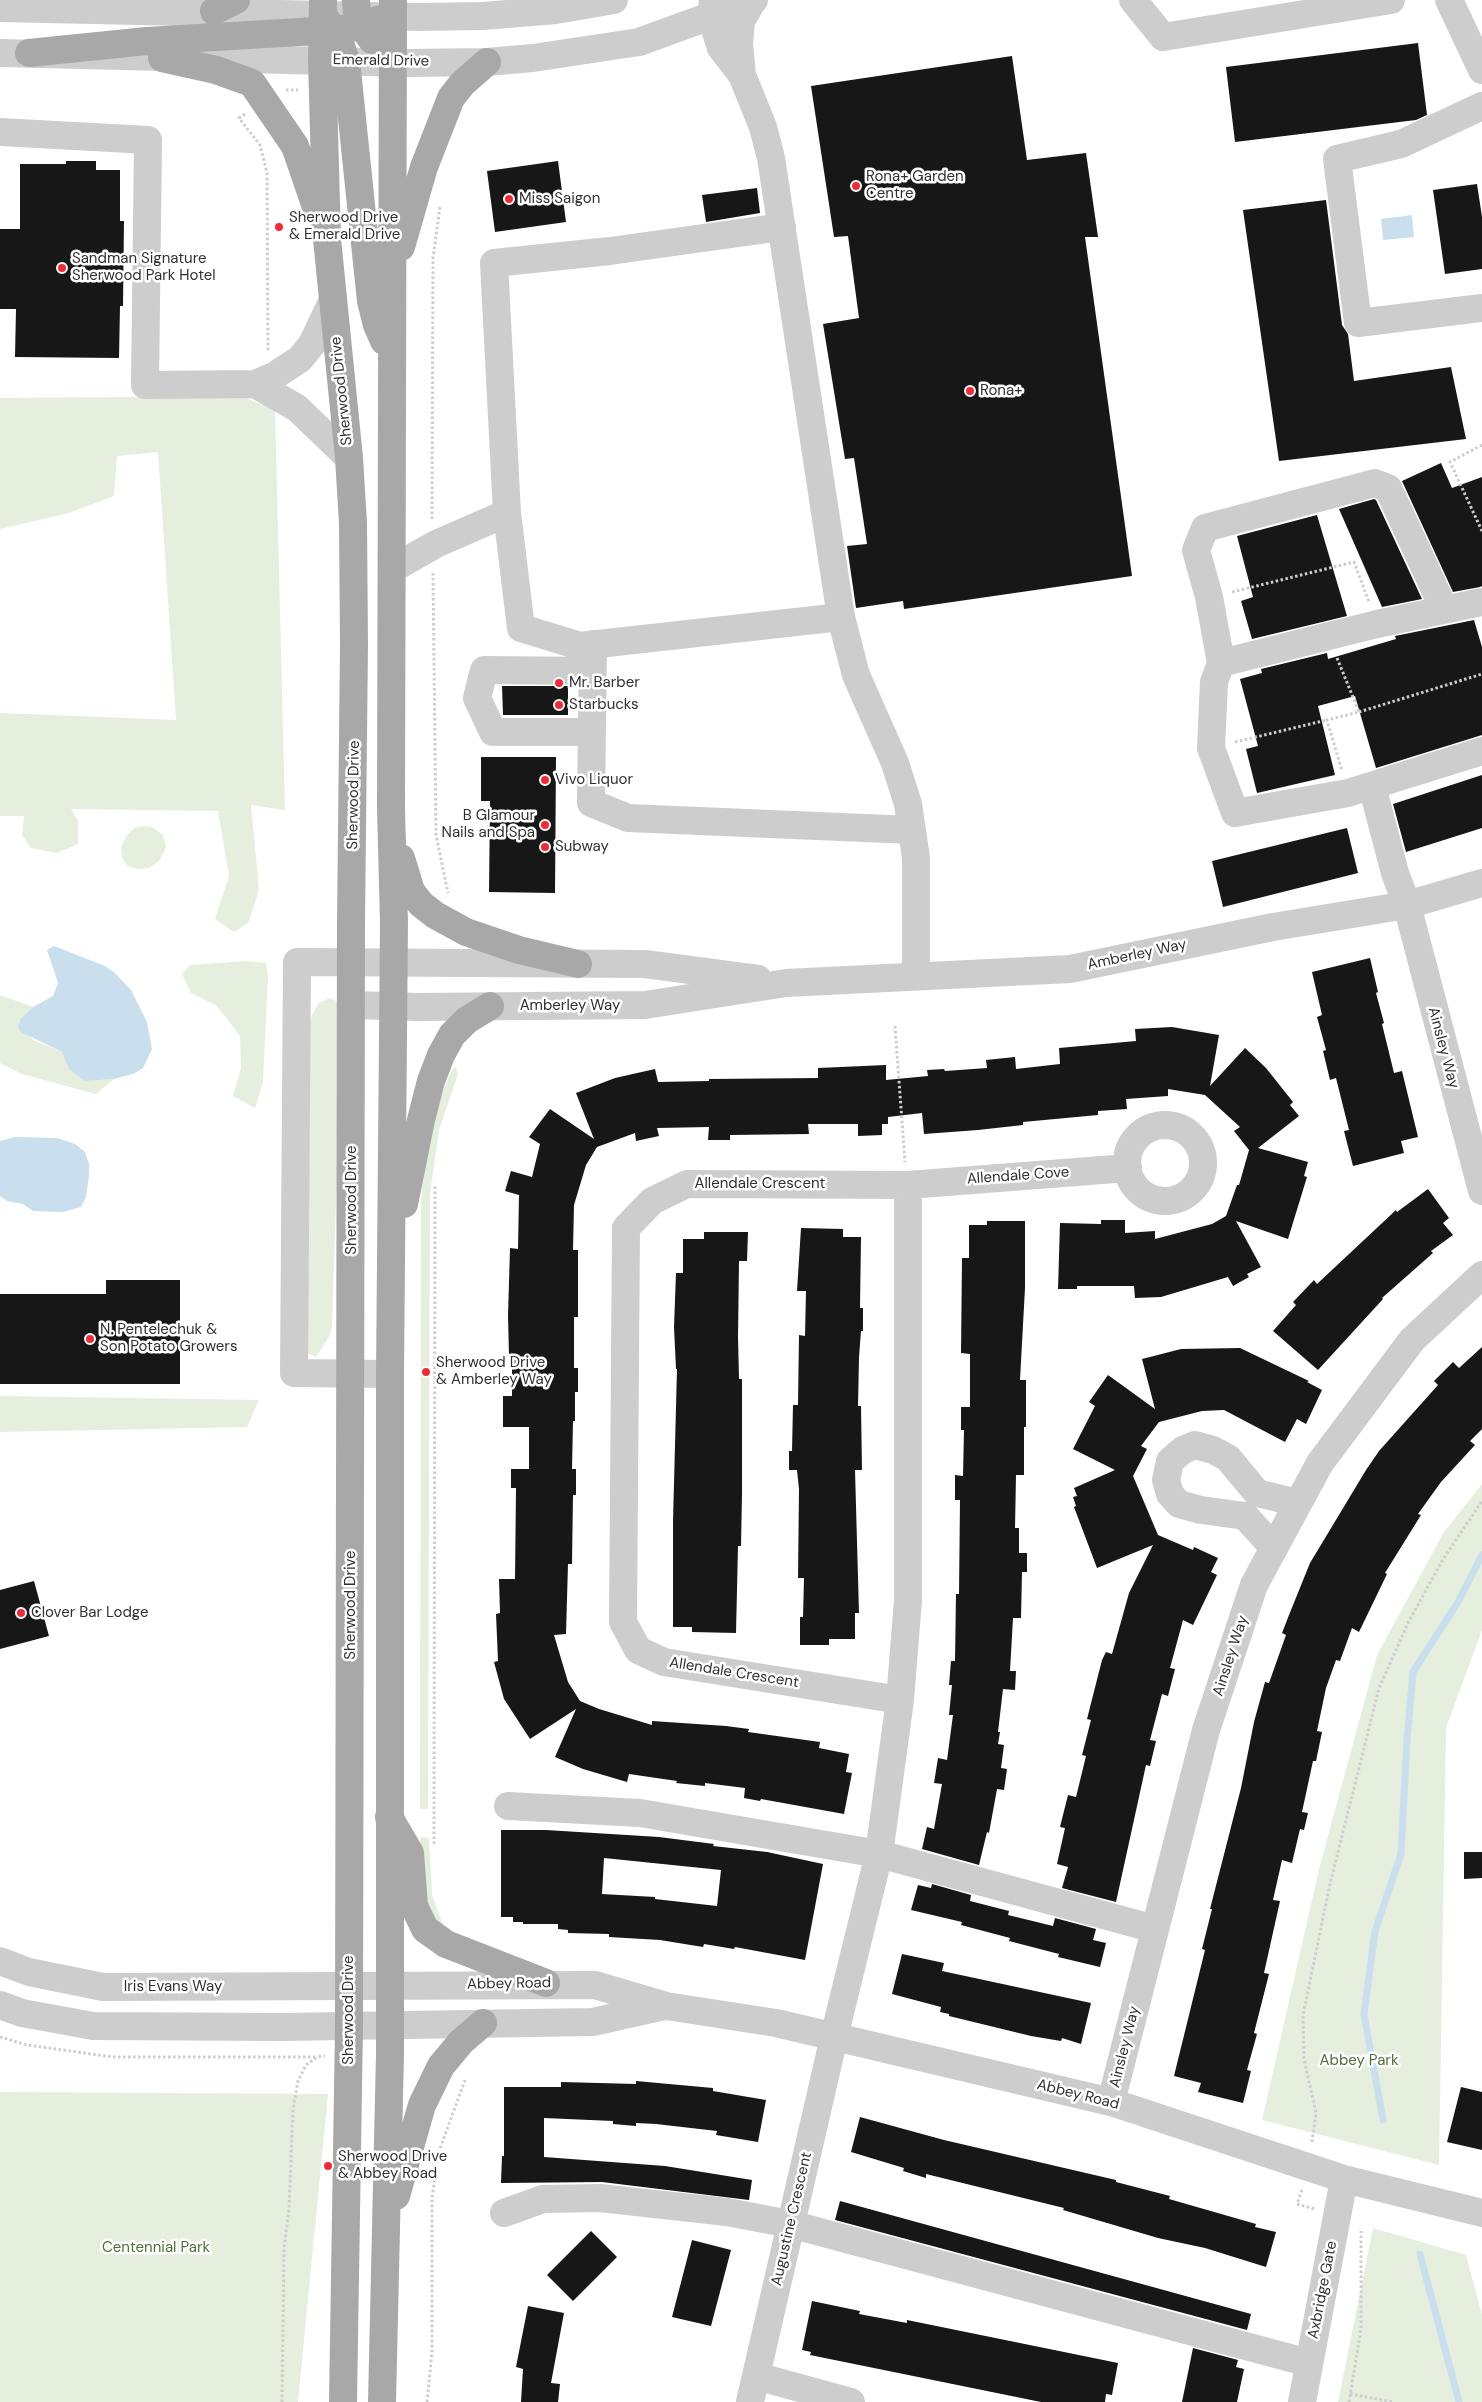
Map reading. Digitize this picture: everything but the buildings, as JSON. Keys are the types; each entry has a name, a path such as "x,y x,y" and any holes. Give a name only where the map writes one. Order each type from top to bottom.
{"main road":[{"path":"382,2402 389,2025 390,1295 393,1006 391,808 392,569 392,282 393,63 393,8 358,13 381,52 393,63"},
{"path":"29,53 326,19"},
{"name":"Sherwood Drive","path":"326,19 334,61 327,239 349,458 353,523 354,644 349,2026 343,2402"},
{"path":"162,58 216,70 252,83 295,146 327,239"},
{"path":"334,61 372,301 377,325 392,358"},
{"path":"392,282 424,167 451,98 462,84 487,62"},
{"path":"391,808 404,872 412,892 421,904 435,915 466,932 519,950 578,964"},
{"path":"390,1295 404,1200 431,1081 452,1035 467,1020 490,1006"},
{"path":"389,1817 410,1853 414,1906 425,1929 446,1944 546,1983"},
{"path":"386,2233 422,2105 441,2066 461,2042 483,2023"}],"street":[{"path":"393,8 484,16 556,10 614,0"},
{"path":"742,75 739,43 741,21 754,0"},
{"name":"Emerald Drive","path":"0,53 393,63 487,62 533,58 639,42 712,8 754,0"},
{"path":"1133,0 1163,37 1271,9 1391,0"},
{"path":"1449,0 1482,70"},
{"path":"0,8 225,6 279,15 326,19 358,13"},
{"path":"712,8 721,48 742,75 763,127 771,158 840,617 856,675 895,763 908,804 916,858 916,976"},
{"path":"1482,106 1401,144 1337,159 1358,323 1482,308"},
{"path":"0,132 148,140 145,386 255,384 286,370 300,359 312,344 332,302"},
{"path":"782,227 610,251 494,263 507,513 521,628 580,646 592,657 591,803 628,818 912,830"},
{"path":"255,384 297,408 349,458"},
{"path":"1444,609 1388,488 1375,483 1205,528 1196,550 1209,597 1221,663 1214,682 1211,748 1235,813 1360,789 1482,751"},
{"path":"392,569 432,546 507,513"},
{"path":"1221,663 1377,624 1482,602"},
{"path":"592,732 493,732 477,698 484,670 592,657 840,617"},
{"name":"Ainsley Way","path":"1360,789 1407,905 1482,1191"},
{"name":"Amberley Way","path":"353,1005 645,1005 786,983 1070,969 1273,927 1407,905 1482,883"},
{"name":"Amberley Way","path":"351,1373 294,1373 297,962 645,964 786,983"},
{"name":"Allendale Cove","path":"907,1176 1128,1168"},
{"path":"834,2037 879,1854 900,1700 908,1600 907,1176"},
{"name":"Allendale Crescent","path":"900,1700 664,1662 638,1650 624,1622 626,1228 652,1200 687,1184 907,1176"},
{"name":"Ainsley Way","path":"1111,2102 1206,1730 1254,1585 1320,1462 1412,1340 1482,1275"},
{"path":"351,1373 390,1374"},
{"path":"1273,1548 1246,1516 1201,1510 1179,1504 1170,1494 1166,1480 1170,1461 1183,1450 1194,1445 1213,1450 1228,1458 1257,1493 1298,1503"},
{"path":"508,1806 640,1813 879,1854 1155,1929"},
{"name":"Iris Evans Way","path":"0,1961 29,1972 103,1987 349,1986"},
{"name":"Abbey Road","path":"349,1986 546,1983 596,1985 666,2006 776,2023 1111,2102 1344,2179 1482,2213"},
{"path":"0,2005 22,2013 93,2026 349,2026"},
{"name":"Abbey Road","path":"349,2026 593,2022 666,2006"},
{"name":"Augustine Crescent","path":"750,2402 834,2037"},
{"name":"Axbridge Gate","path":"1302,2402 1344,2179"},
{"path":"504,2213 543,2199 600,2198 727,2212 790,2224 1309,2363"},
{"path":"756,2376 851,2402"}],"path":[{"path":"249,111 239,118 260,145 267,173 268,357"},
{"path":"432,521 433,258 442,198"},
{"path":"1482,445 1450,462 1482,532"},
{"path":"1209,597 1354,562 1377,624"},
{"path":"432,566 436,834 449,898"},
{"path":"1328,637 1359,712"},
{"path":"1211,748 1359,712 1482,674"},
{"path":"1327,720 1360,789"},
{"path":"895,1026 907,1176"},
{"path":"435,1854 433,1834 433,1276 436,1177"},
{"path":"1313,2135 1316,2113 1304,2059 1303,2014 1330,1884 1378,1688 1408,1623 1442,1561 1482,1501"},
{"path":"0,2037 27,2045 114,2057 317,2057 333,2055"},
{"path":"282,2402 284,2248 289,2202 293,2109 298,2081 306,2065 317,2057"},
{"path":"427,2402 432,2352 432,2198 438,2154 465,2080"},
{"path":"1337,2214 1348,2218 1361,2228 1362,2330 1349,2402"},
{"path":"1350,2394 1393,2402"}],"green space":[{"path":"241,396 275,410 285,810 251,805 259,890 248,923 234,932 215,919 229,876 218,811 71,809 78,821 78,844 57,853 31,848 22,835 24,816 0,816 0,713 176,720 158,452 117,456 114,496 69,513 0,529 0,398"},
{"path":"152,827 163,835 166,847 160,860 149,868 138,869 128,866 122,858 121,847 126,837 134,828"},
{"path":"247,961 266,963 268,975 263,1082 255,1108 233,1096 241,1068 240,1036 217,1006 191,993 182,974 190,965"},
{"path":"0,995 33,1007 21,1018 33,1040 62,1052 85,1081 114,1079 96,1094 22,1074 0,1063"},
{"path":"330,998 338,1002 339,1108 332,1326 330,1335 316,1357 307,1353 305,1034 319,1003"},
{"path":"456,1067 458,1074 439,1130 430,1194 428,1809 420,1809 421,1206 423,1172 435,1114 453,1068"},
{"path":"0,1396 259,1400 247,1427 0,1432"},
{"name":"Abbey Park","path":"1482,1484 1482,1630 1446,1728 1439,2165 1262,2120 1319,1869 1377,1655 1444,1532"},
{"path":"420,1837 429,1838 432,1895 443,1925 435,1921 425,1898"},
{"name":"Centennial Park","path":"0,2092 328,2094 298,2402 0,2402"},
{"path":"1373,2228 1466,2255 1482,2315 1482,2402 1338,2402"}],"water":[{"path":"1412,215 1414,237 1383,240 1381,219"},
{"path":"54,946 105,966 114,972 131,990 147,1022 152,1049 143,1068 133,1074 114,1079 85,1081 69,1069 62,1052 19,1031 18,1026 21,1018 33,1007 53,996 58,983 47,950"},
{"path":"15,1137 57,1138 75,1144 85,1152 89,1164 89,1176 86,1197 81,1207 63,1212 33,1211 23,1204 7,1201 0,1196 0,1141"}],"waterway":[{"path":"1383,2120 1364,2014 1375,1931 1401,1854 1407,1740 1413,1672 1458,1602 1482,1555"},
{"path":"1420,2254 1459,2402"}],"place":[{"name":"Rona+ Garden Centre","path":"856,186"},
{"name":"Miss Saigon","path":"509,199"},
{"name":"Sherwood Drive & Emerald Drive","path":"279,227"},
{"name":"Sandman Signature Sherwood Park Hotel","path":"62,268"},
{"name":"Rona+","path":"970,391"},
{"name":"Mr. Barber","path":"559,683"},
{"name":"Starbucks","path":"559,705"},
{"name":"Vivo Liquor","path":"545,780"},
{"name":"B Glamour Nails and Spa","path":"545,825"},
{"name":"Subway","path":"545,847"},
{"name":"N. Pentelechuk & Son Potato Growers","path":"90,1339"},
{"name":"Sherwood Drive & Amberley Way","path":"426,1372"},
{"name":"Clover Bar Lodge","path":"21,1613"},
{"name":"Sherwood Drive & Abbey Road","path":"328,2166"}]}
